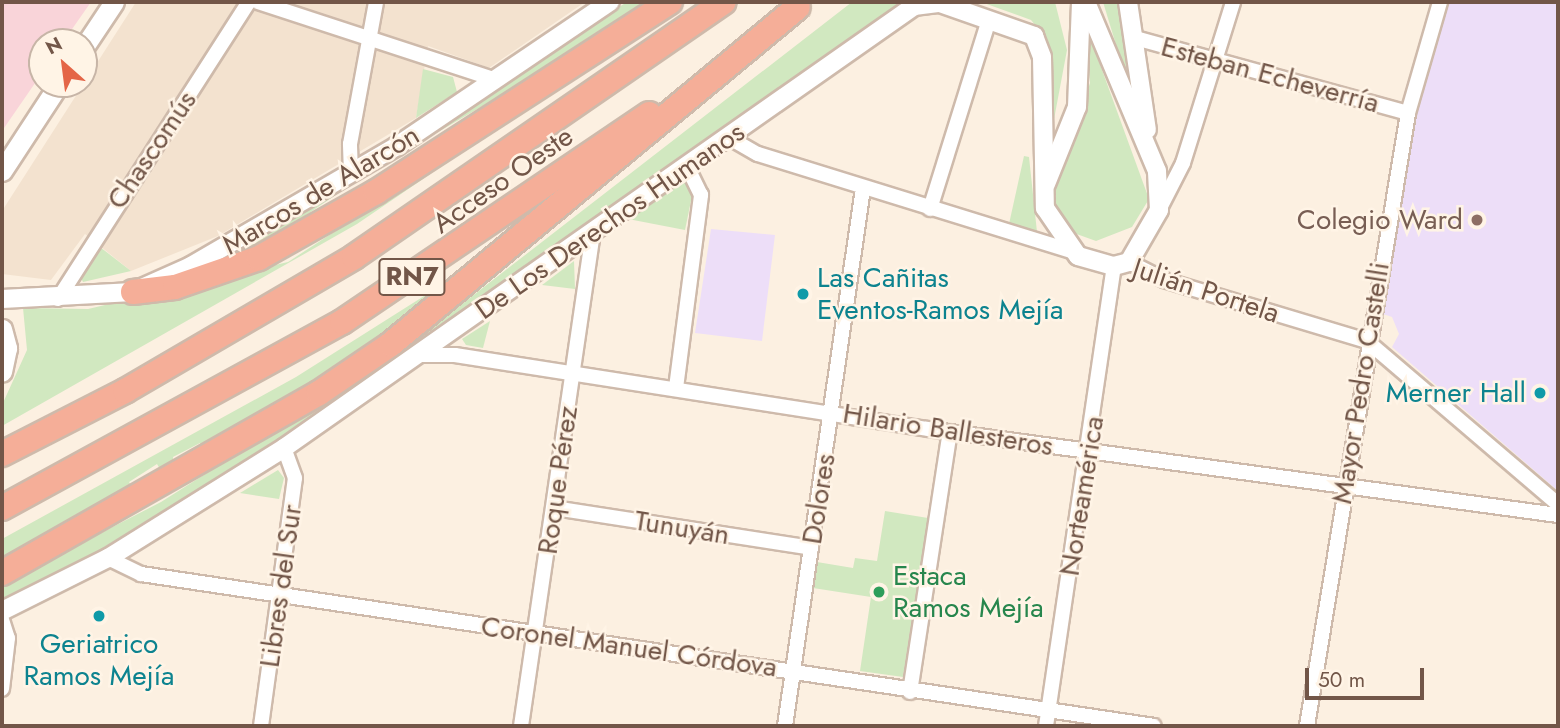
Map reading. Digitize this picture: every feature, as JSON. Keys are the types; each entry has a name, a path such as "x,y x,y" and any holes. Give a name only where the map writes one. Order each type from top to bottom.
{"highway":[{"path":"133,292 175,287 259,258 376,192 670,2"},
{"name":"Acceso Oeste","path":"2,454 125,391 354,257 723,2"},
{"path":"2,573 307,400 391,344 801,4"},
{"name":"Acceso Oeste","path":"2,508 342,322 572,169 801,4"}],"main road":[{"path":"97,28 114,2"},
{"path":"2,171 50,98"},
{"path":"2,329 2,370"}],"street":[{"name":"Chascomús","path":"58,299 249,2"},
{"path":"258,2 367,34 496,79"},
{"path":"351,174 349,144 367,34 376,2"},
{"name":"Marcos de Alarcón","path":"2,299 58,299 133,292 191,266 351,174 610,2"},
{"path":"1084,2 1123,97 1149,141"},
{"path":"1043,191 1077,107 1084,2"},
{"path":"1128,2 1159,209"},
{"name":"Norteamérica","path":"1046,726 1089,451 1122,263 1159,209 1183,163 1233,2"},
{"name":"Mayor Pedro Castelli","path":"1307,726 1367,341 1408,113 1440,2"},
{"name":"De Los Derechos Humanos","path":"2,611 108,558 284,448 421,355 914,6 940,3 1027,31 1039,44 1043,191 1053,225 1071,251"},
{"path":"930,209 989,19"},
{"name":"Esteban Echeverría","path":"1132,37 1408,113"},
{"name":"Julián Portela","path":"728,137 758,155 1071,251 1122,263 1164,280 1367,341 1558,504"},
{"path":"676,388 701,195 687,166"},
{"name":"Dolores","path":"785,726 833,412 863,188"},
{"name":"Roque Pérez","path":"521,726 593,233"},
{"name":"Hilario Ballesteros","path":"421,355 574,373 950,432 1343,488 1558,515"},
{"path":"910,692 950,432"},
{"name":"Libres del Sur","path":"261,726 295,478 284,448"},
{"name":"Tunuyán","path":"554,508 811,548"},
{"name":"Coronel Manuel Córdova","path":"108,558 141,574 793,671 910,692 1154,726"},
{"path":"2,620 8,638 2,689"}],"shaded area":[{"path":"2,2 91,2 73,28 28,28 28,93 2,131"},
{"path":"136,2 585,2 489,68 428,46 416,118 218,236 131,271 85,234 51,280 2,274 2,211 74,98 98,98 98,61"},
{"name":"Colegio Ward","path":"1445,2 1558,2 1558,491 1392,347 1399,334 1392,317 1380,313 1411,128"},
{"path":"711,229 775,235 762,341 695,333"}],"green space":[{"path":"627,2 661,2 397,156 533,62"},
{"path":"852,2 902,2 292,432 62,574 2,601 2,584 161,502 405,348"},
{"path":"981,2 1055,2 1067,50 1052,130 1047,40 1031,20"},
{"path":"1103,2 1119,2 1132,97"},
{"path":"1086,26 1149,199 1132,227 1096,241 1071,232 1055,211 1055,191 1090,83"},
{"path":"605,55 357,224 2,426 2,405 27,350 23,308 88,309 288,262"},
{"path":"423,69 453,77 457,92 416,118"},
{"path":"1024,156 1029,157 1037,232 1009,224"},
{"path":"684,179 693,191 685,230 628,219"},
{"path":"349,186 256,249 207,267 273,231"},
{"path":"509,231 403,329 202,449 200,443 173,457 174,471 164,476 157,464 129,482 132,487 2,567 2,539 296,377 432,291"},
{"path":"100,247 131,271 83,282 80,276"},
{"path":"574,261 575,289 542,285"},
{"path":"490,321 483,348 466,345 462,339"},
{"path":"278,470 284,478 279,499 240,493"},
{"name":"Estaca Ramos Mejía","path":"885,511 928,518 903,677 860,671 871,597 813,588 817,562 853,568 855,558 877,561"}],"place":[{"name":"Colegio Ward","path":"1477,220"},
{"name":"Las Cañitas Eventos-Ramos Mejía","path":"803,294"},
{"name":"Merner Hall","path":"1540,393"},
{"name":"Estaca Ramos Mejía","path":"879,592"},
{"name":"Geriatrico Ramos Mejía","path":"99,616"}]}
